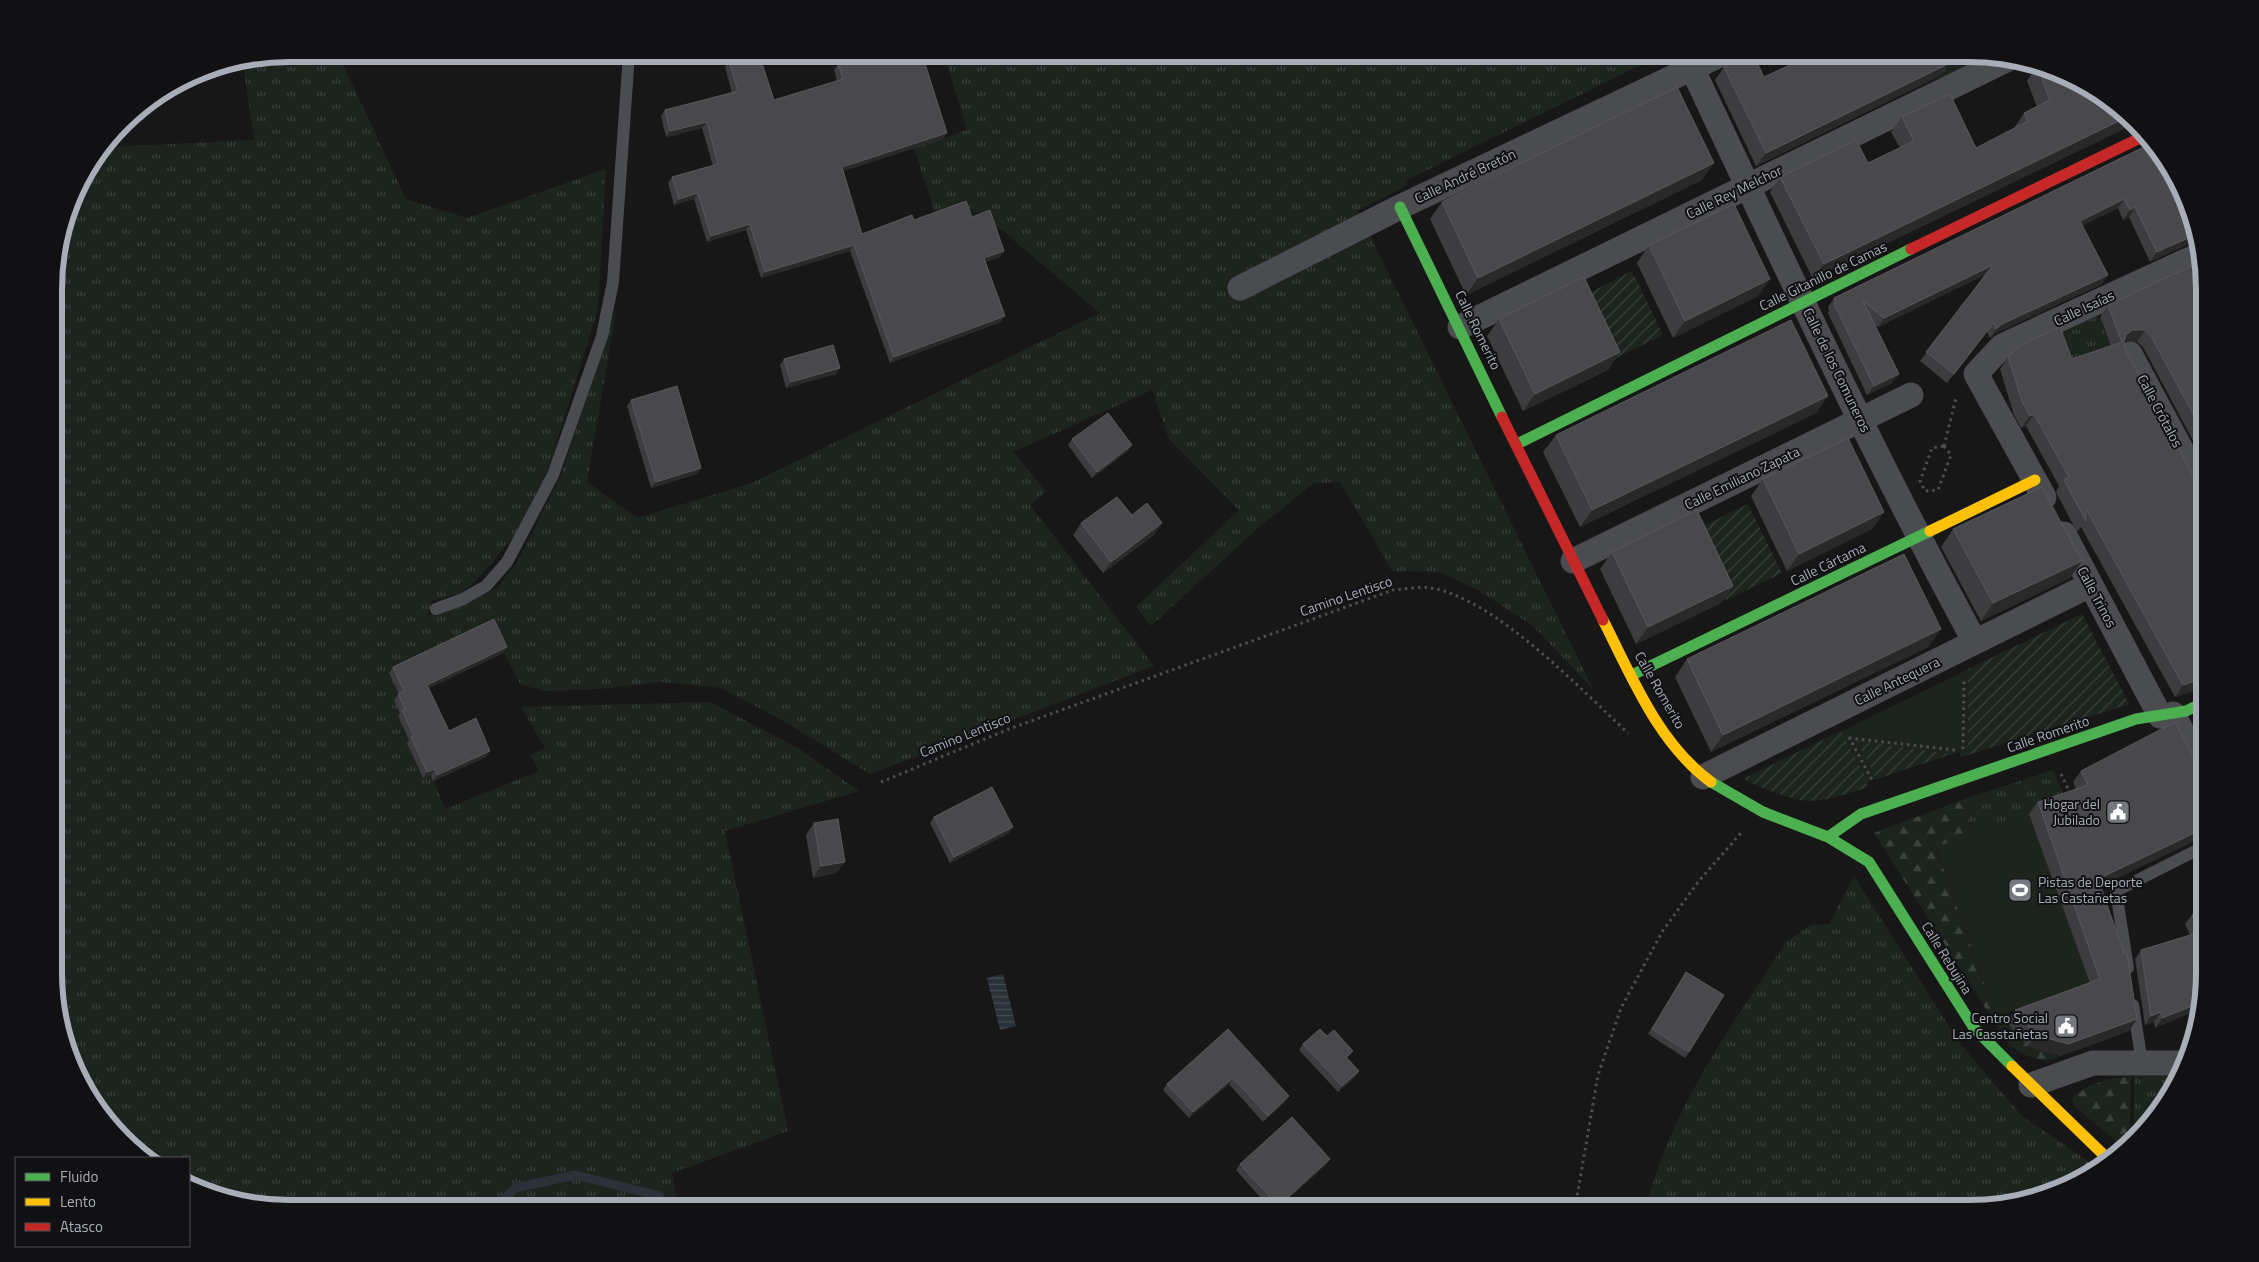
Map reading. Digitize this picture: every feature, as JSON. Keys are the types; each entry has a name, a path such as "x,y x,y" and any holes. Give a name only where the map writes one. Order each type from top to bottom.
{"street":[{"name":"Calle André Bretón","path":"1240,288 1400,207 1698,62"},
{"name":"Calle de los Comuneros","path":"1700,62 1747,185 1918,538 1975,642"},
{"name":"Calle Rey Melchor","path":"1460,326 1998,64"},
{"name":"Calle Gitanillo de Camas","path":"1518,444 1804,301 2139,139"},
{"name":"Calle Romerito","path":"1400,207 1518,444 1572,561 1659,724 1703,777 1741,802 1828,837 1862,814 2136,719 2186,711 2196,706"},
{"name":"Calle Isaías","path":"1976,374 2002,346 2194,257"},
{"name":"Calle Crótalos","path":"2130,354 2196,477"},
{"name":"Calle Trinos","path":"1976,374 2035,480 2090,585 2166,715 2196,762"},
{"name":"Calle Emiliano Zapata","path":"1572,561 1911,395"},
{"name":"Calle Cártama","path":"1632,675 2035,480"},
{"name":"Calle Antequera","path":"1703,777 2090,585"},
{"name":"Calle Rebujina","path":"1828,837 1869,862 1974,1028 2104,1155"},
{"path":"2031,1085 2093,1063 2178,1062"}],"lane":[{"path":"436,609 463,599 486,586 507,562 553,476 599,345 613,282 628,62"},
{"path":"2129,977 2116,891 2196,851"},
{"path":"2132,996 2142,1062"}],"path":[{"path":"1944,446 1959,391 1951,395"},
{"path":"1920,481 1932,448 1944,446"},
{"path":"1938,490 1951,455 1944,446"},
{"name":"Camino Lentisco","path":"881,782 1009,729 1394,590 1431,588 1468,600 1522,637 1630,735"},
{"path":"1961,757 1963,751 1964,672"},
{"path":"1845,729 1874,783"},
{"path":"1849,738 1963,751"},
{"path":"2063,778 2071,795"},
{"path":"1576,1200 1598,1075 1622,1008 1662,932 1698,882 1761,810"}],"green space":[{"path":"290,62 342,62 406,199 467,218 606,169 598,309 548,470 523,525 491,564 464,592 432,601 428,615 462,606 497,588 519,559 561,475 617,306 587,482 638,518 752,483 1100,313 985,216 962,207 936,216 914,148 967,130 946,62 1647,62 1407,180 1407,185 1358,211 1593,689 1533,626 1478,590 1439,572 1392,571 1340,482 1314,483 1258,528 1151,626 1136,607 1239,510 1169,439 1152,390 1013,452 1046,491 1030,505 1154,666 870,774 782,720 721,688 662,682 599,689 543,691 520,684 490,625 400,697 445,809 539,771 530,755 545,748 521,707 710,702 798,748 859,791 725,831 788,1131 672,1173 677,1200 290,1200 260,1198 231,1192 203,1182 190,1176 190,1157 158,1157 129,1133 109,1111 93,1086 80,1059 70,1031 64,1002 62,972 62,290 64,260 70,231 86,189 113,147 254,140 244,67 260,64"},
{"path":"1931,62 1973,62 1939,79"},
{"path":"1632,271 1663,335 1612,360 1581,297"},
{"path":"2099,316 2114,354 2064,371 2050,335"},
{"path":"1748,504 1782,573 1726,600 1692,531"},
{"path":"2082,614 2129,704 1961,757 1959,752 1872,780 1866,783 1868,787 1831,798 1818,800 1794,799 1746,781 1745,778"},
{"path":"2082,614 2129,704 1968,755 1968,669"},
{"path":"1841,731 1868,782 1866,783 1868,787 1831,798 1806,800 1781,795 1746,781 1745,778"},
{"path":"1857,741 1951,754 1877,779"},
{"path":"2053,770 2106,897 2117,959 2029,814 1975,834 1962,800"},
{"path":"1962,800 1975,834 1936,848 1996,1016 2008,1012 2010,1021 2028,1046 2060,1056 2054,1059 2040,1060 2033,1058 2009,1045 1874,833"},
{"name":"Pistas de Deporte Las Castañetas","path":"2054,805 2115,974 1996,1016 1936,847"},
{"path":"1854,876 1961,1045 2022,1116 2088,1161 2082,1169 2056,1182 2028,1192 1999,1198 1969,1200 1648,1200 1670,1136 1687,1102 1724,1037 1786,942 1811,925 1829,924"},
{"path":"2131,1076 2130,1133 2119,1143 2074,1106 2072,1098 2086,1088 2115,1078"},
{"path":"2134,1076 2171,1076 2150,1111 2134,1129"}],"shaded area":[{"path":"1003,974 1016,1026 1000,1030 987,978"},
{"path":"1342,1198 1372,1200 1337,1200"}],"building":[{"path":"729,62 762,62 774,100 843,79 838,64 844,62 925,62 947,133 842,167 862,234 912,215 914,220 966,201 972,217 990,210 1004,251 984,258 1005,316 894,357 854,245 765,272 750,224 711,236 698,193 679,199 672,177 718,164 707,122 670,131 665,110 738,91"},
{"path":"1734,62 1757,62 1764,77 1796,62 1947,62 1948,64 1766,153 1724,67"},
{"path":"2040,74 2083,93 2108,109 2120,120 1824,264 1780,177 1856,140 1868,163 1914,141 1902,117 1950,94 1976,148 2028,121 2024,113 2050,100"},
{"path":"1677,87 1714,163 1478,278 1442,202"},
{"path":"2146,146 2173,189 2190,237 2157,252 2135,207 2130,210 2124,199 2080,221 2108,275 2002,324 1996,329 1994,322 1954,374 1926,352 1993,265 1884,318 1863,301 1899,374 1874,386 1834,304 1836,303 1834,298"},
{"path":"1734,204 1770,279 1685,321 1649,245"},
{"path":"2195,264 2196,419 2151,336 2145,330 2132,330 2126,335 2124,342 2125,349 2196,482 2196,681 2183,685 2086,509 2086,521 2064,480 2069,477 2034,414 2030,416 2023,404 2008,357 2019,346 2060,327 2072,359 2122,342 2108,305"},
{"path":"1584,277 1620,352 1535,394 1499,319"},
{"path":"1791,320 1828,396 1592,510 1556,435"},
{"path":"833,345 840,368 791,382 784,359"},
{"path":"677,386 701,468 656,482 631,400"},
{"path":"1108,413 1132,445 1097,472 1072,439"},
{"path":"1848,438 1884,512 1799,554 1763,479"},
{"path":"2042,487 2082,561 1993,603 1953,529"},
{"path":"1117,497 1132,515 1147,503 1162,523 1111,562 1081,523"},
{"path":"1697,510 1733,586 1648,627 1612,552"},
{"path":"1904,554 1941,629 1723,735 1687,659"},
{"path":"494,619 507,647 427,685 449,731 476,718 490,751 437,775 435,769 427,772 411,737 414,736 402,710 405,709 398,694 404,691 393,667"},
{"path":"2175,722 2196,762 2196,832 2098,879 2124,953 2127,953 2137,1019 2068,1044 2036,1035 2015,1010 2100,979 2038,802 2088,785 2081,771"},
{"path":"992,787 1013,827 954,857 934,817"},
{"path":"838,819 845,862 821,866 814,823"},
{"path":"2196,913 2196,924 2192,915"},
{"path":"2196,933 2194,1005 2162,1018 2161,1012 2151,1016 2141,950"},
{"path":"1686,972 1724,995 1689,1052 1652,1029"},
{"path":"1228,1029 1289,1096 1268,1116 1233,1078 1193,1112 1167,1084"},
{"path":"1320,1029 1327,1036 1334,1030 1353,1051 1346,1057 1359,1071 1342,1086 1303,1044"},
{"path":"1292,1117 1330,1159 1285,1200 1273,1200 1240,1164"},
{"path":"2087,1162 2090,1164 2083,1169"}],"waterway":[{"path":"504,1200 515,1188 575,1175 660,1196 661,1200"}],"traffic: fast":[{"path":"1400,207 1502,417"},
{"path":"1517,444 1911,249"},
{"path":"1632,675 1930,531"},
{"path":"1711,782 1763,812 1828,837 1861,814 2136,719 2186,711 2196,706"},
{"path":"1828,837 1869,862 1974,1028 2012,1066"}],"traffic: slow":[{"path":"1930,531 2035,480"},
{"path":"1603,620 1636,686 1661,729 1692,766 1711,782"},
{"path":"2012,1066 2104,1155"}],"traffic: jam":[{"path":"1911,249 2139,139"},
{"path":"1502,417 1603,620"}],"place":[{"name":"Hogar del Jubilado","path":"2118,812"},
{"name":"Pistas de Deporte Las Castañetas","path":"2020,890"},
{"name":"Centro Social Las Casstañetas","path":"2066,1026"}]}
